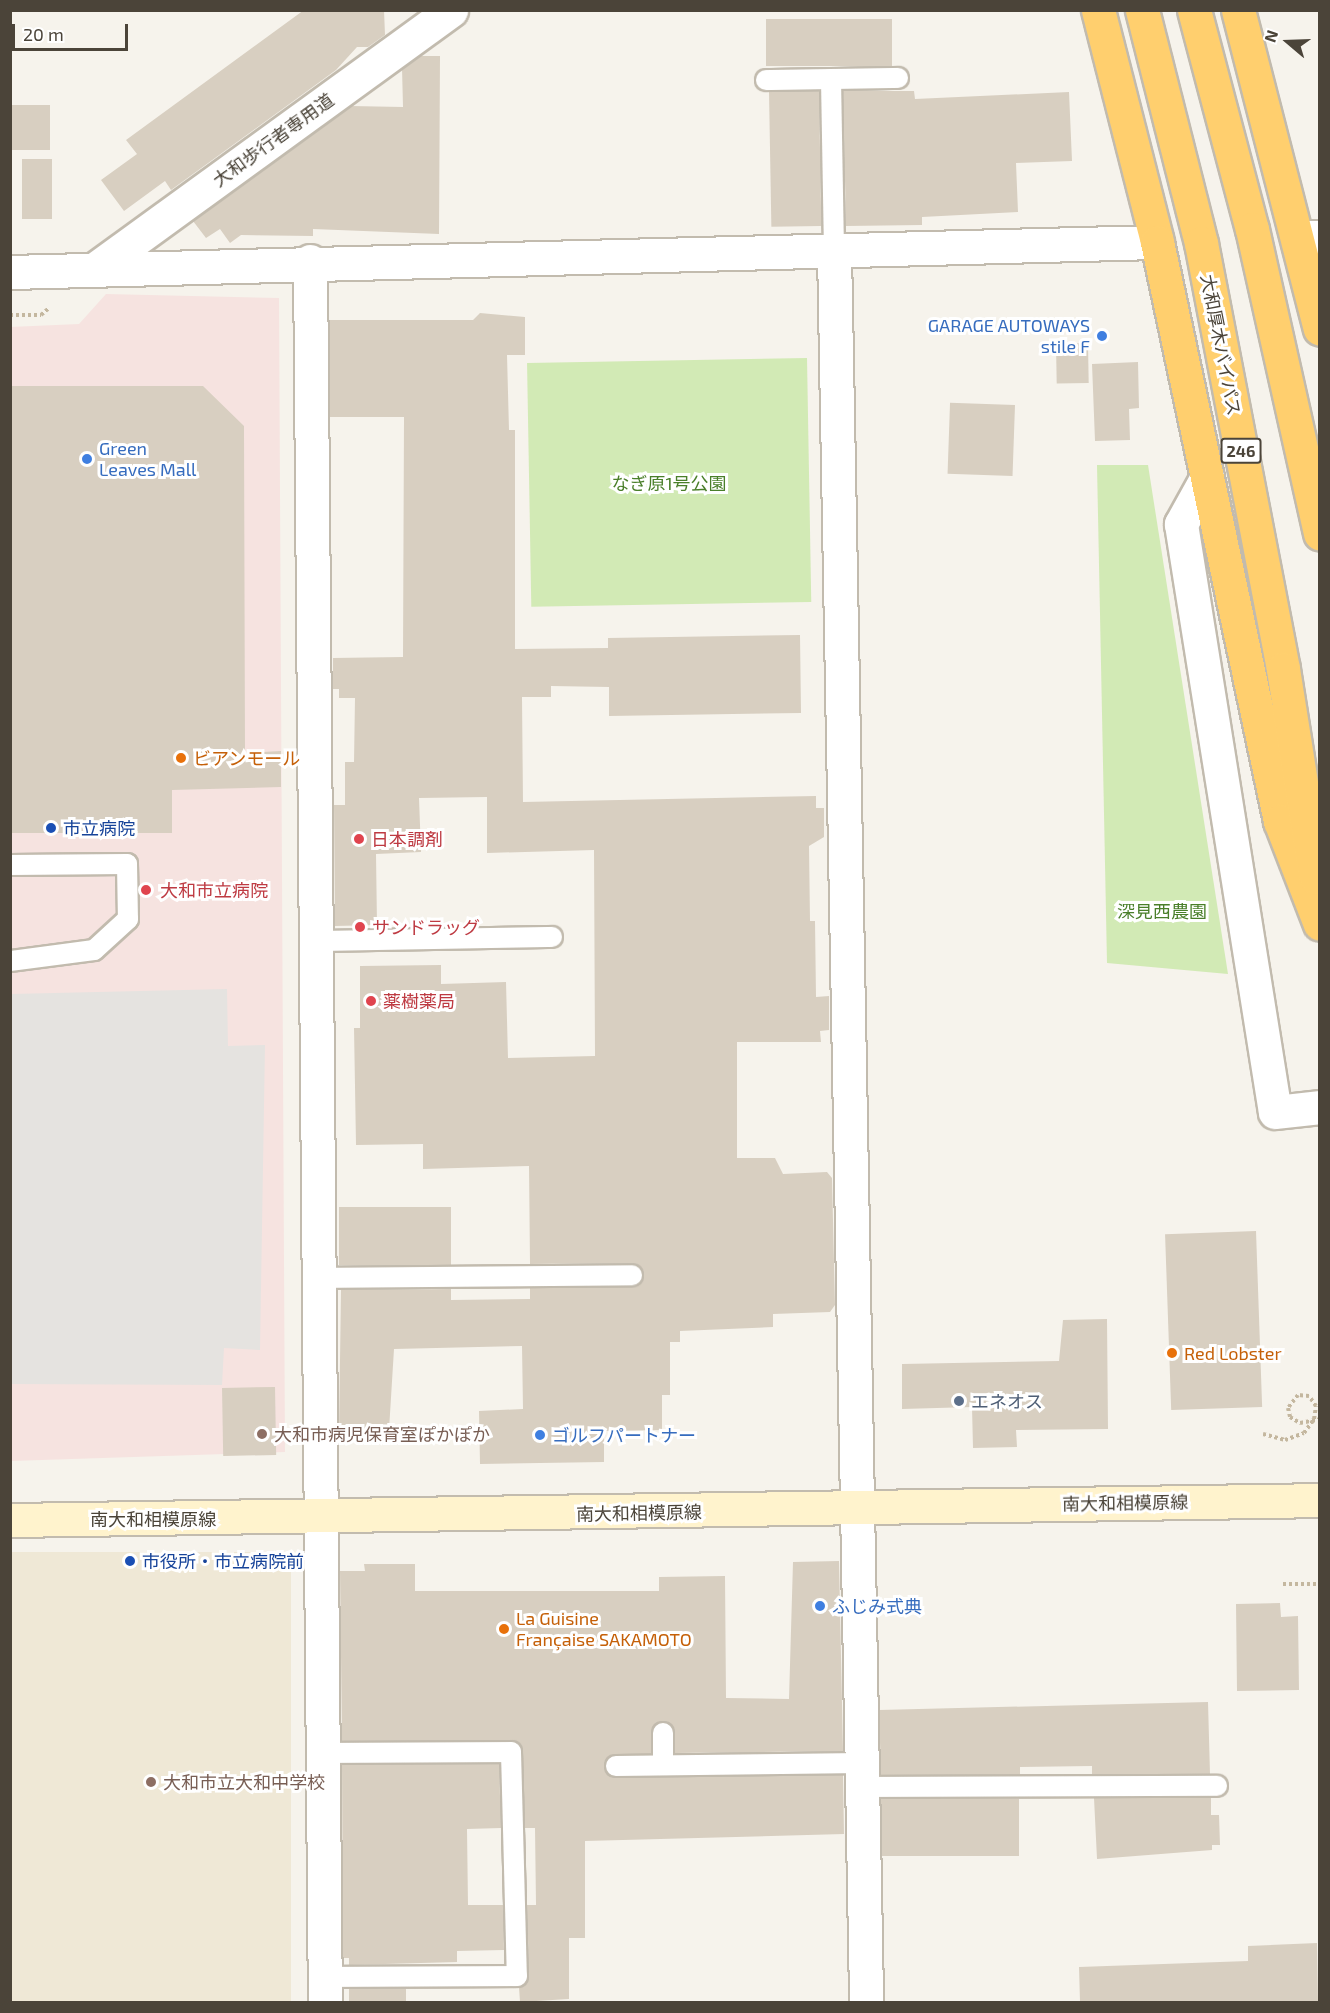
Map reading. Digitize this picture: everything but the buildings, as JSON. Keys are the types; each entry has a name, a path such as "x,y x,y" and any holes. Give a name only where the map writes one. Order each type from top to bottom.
{"highway":[{"path":"1098,10 1157,242 1280,820 1320,924"},
{"name":"大和厚木バイパス","path":"1142,10 1201,243 1283,669 1320,896"},
{"path":"1194,10 1252,229 1320,532"},
{"path":"1238,10 1310,237 1320,329"}],"street":[{"name":"大和歩行者専用道","path":"96,269 451,10"},
{"path":"10,272 310,261 1157,242"},
{"path":"834,250 866,2002"},
{"path":"310,261 325,1990"},
{"path":"1207,477 1181,524 1275,1112 1320,1107"},
{"name":"南大和相模原線","path":"10,1520 858,1510 1320,1500"}],"lane":[{"path":"766,80 898,78"},
{"path":"831,79 834,250"},
{"path":"10,865 127,864 128,919 94,950 10,961"},
{"path":"316,941 552,937"},
{"path":"319,1278 632,1275"},
{"path":"663,1733 663,1765"},
{"path":"323,1753 511,1752 517,1976 325,1990"},
{"path":"616,1766 663,1765 863,1775 1217,1785"}],"path":[{"path":"1263,1434 1285,1440 1304,1433 1309,1426 1314,1419 1316,1406 1309,1396 1298,1395 1288,1408 1290,1417 1300,1423 1310,1421 1320,1419"},
{"path":"1283,1584 1320,1584"}],"shaded area":[{"name":"大和市立病院","path":"106,294 279,298 285,1452 11,1461 10,327 79,324"},
{"path":"227,989 228,1046 265,1045 260,1350 224,1348 222,1385 11,1384 11,994"},
{"name":"大和市立大和中学校","path":"11,1552 291,1552 291,2002 11,2002"}],"green space":[{"name":"なぎ原1号公園","path":"807,358 811,602 531,607 527,363"},
{"name":"深見西農園","path":"1097,465 1148,465 1228,974 1107,963"}],"place":[{"name":"GARAGE AUTOWAYS stile F","path":"1102,336"},
{"name":"Green Leaves Mall","path":"87,459"},
{"name":"ビアンモール","path":"181,758"},
{"name":"市立病院","path":"51,828"},
{"name":"日本調剤","path":"359,839"},
{"name":"大和市立病院","path":"146,890"},
{"name":"サンドラッグ","path":"360,927"},
{"name":"薬樹薬局","path":"371,1001"},
{"name":"Red Lobster","path":"1172,1353"},
{"name":"エネオス","path":"959,1401"},
{"name":"大和市病児保育室ぽかぽか","path":"262,1434"},
{"name":"ゴルフパートナー","path":"540,1435"},
{"name":"市役所・市立病院前","path":"130,1561"},
{"name":"ふじみ式典","path":"820,1606"},
{"name":"La Guisine Française SAKAMOTO","path":"504,1629"},
{"name":"大和市立大和中学校","path":"151,1782"}]}
